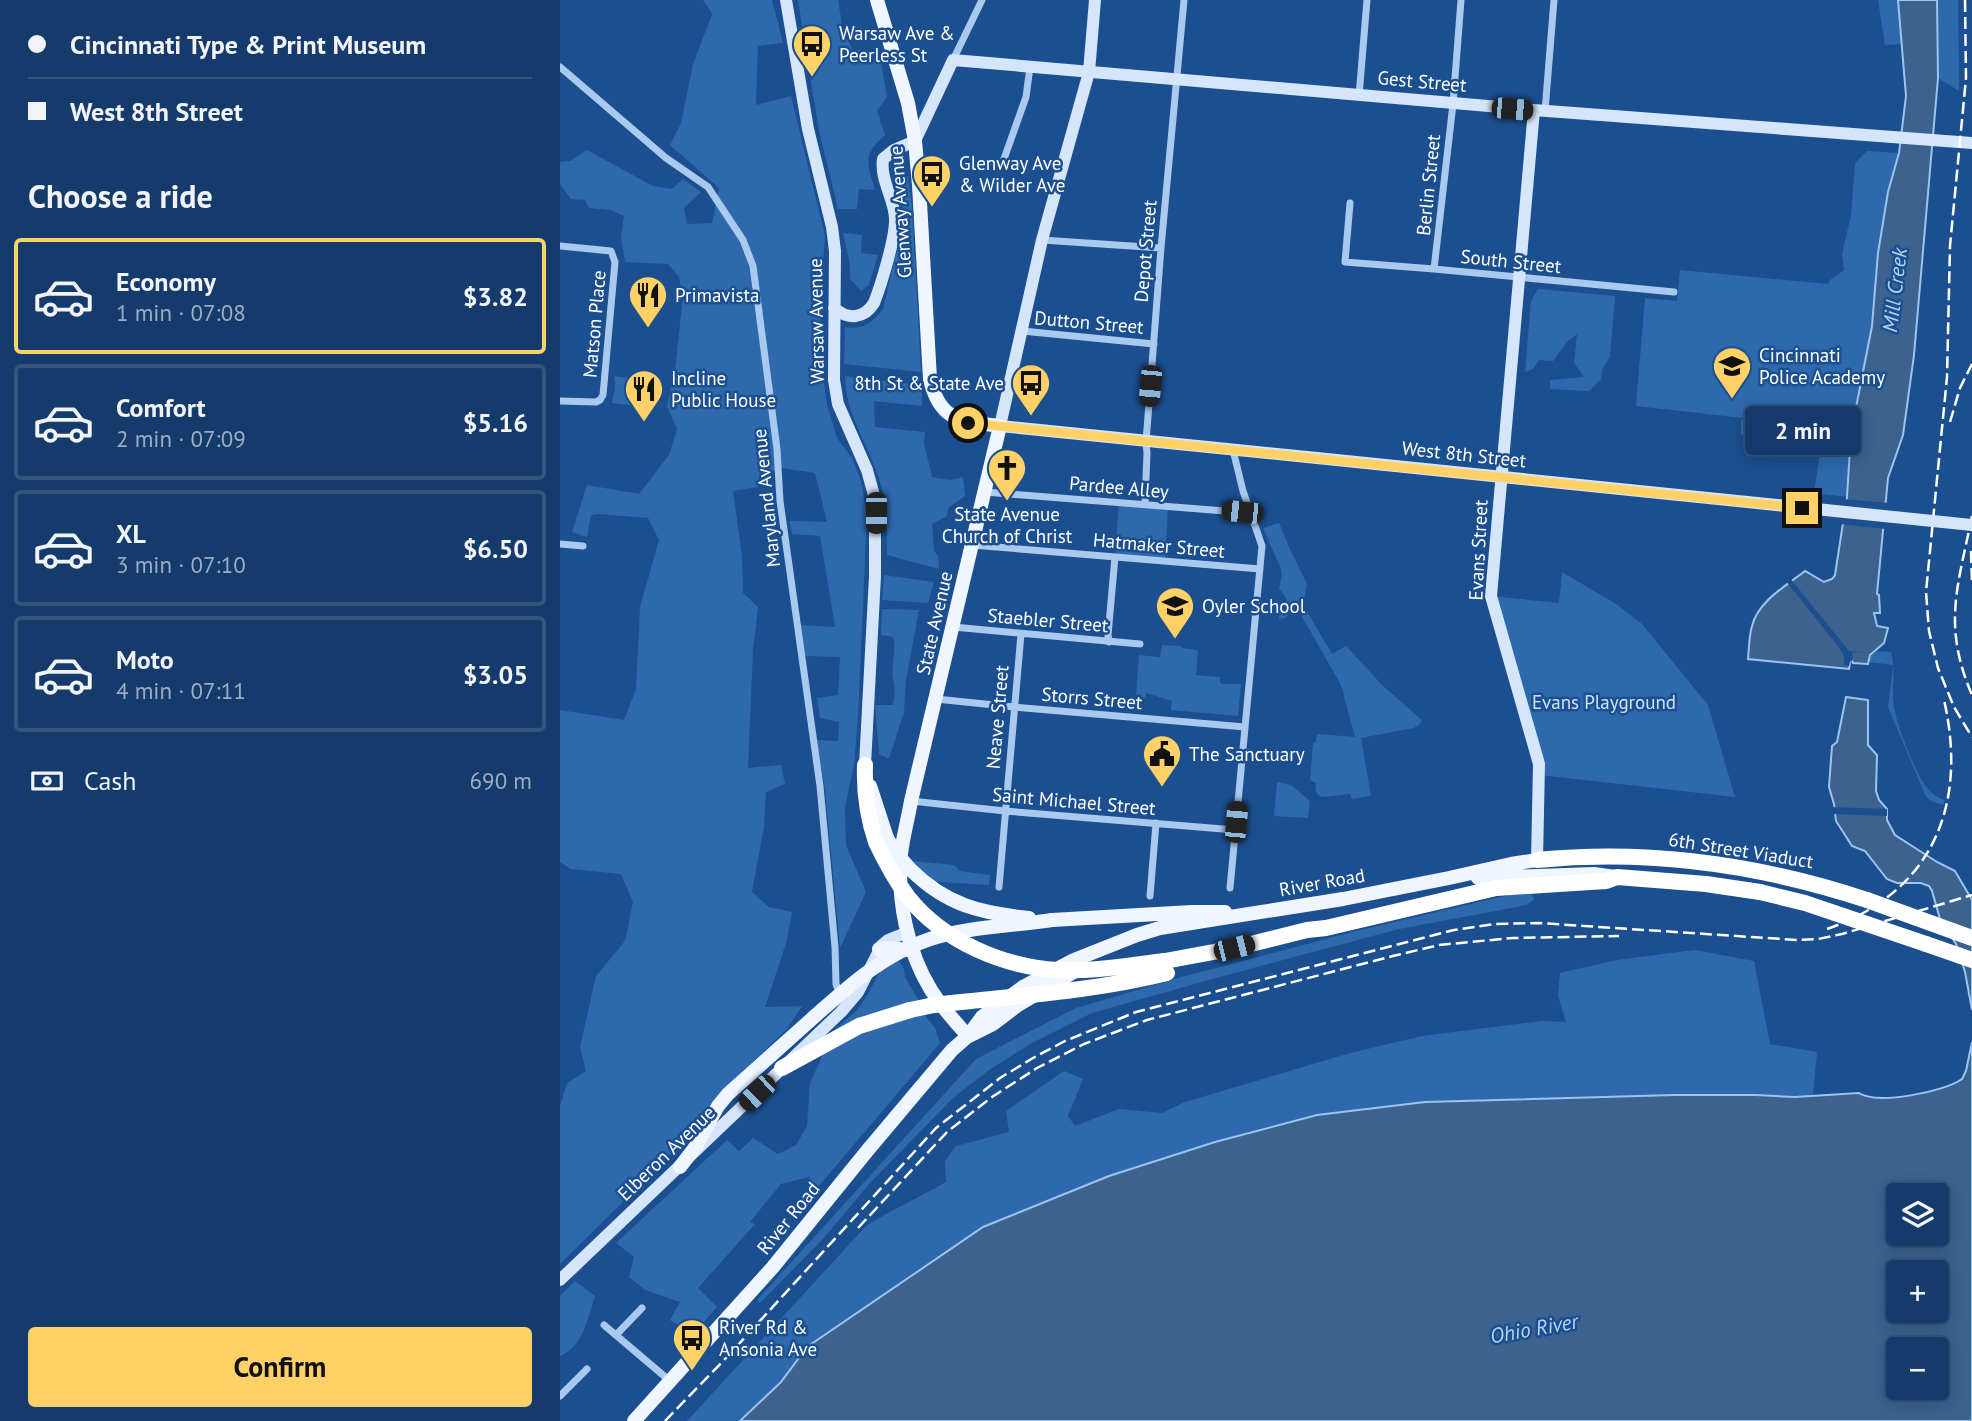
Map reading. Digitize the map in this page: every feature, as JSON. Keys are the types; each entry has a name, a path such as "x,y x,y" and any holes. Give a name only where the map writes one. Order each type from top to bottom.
{"highway":[{"path":"865,765 867,813 881,840 896,880 923,913 954,937 983,952 1018,964 1059,970 1166,967"},
{"name":"6th Street Viaduct","path":"1537,860 1569,857 1606,881 1617,877 1706,884 1760,892 1805,903 1972,960"},
{"name":"6th Street Viaduct","path":"1594,871 1660,858 1785,876 1822,885 1972,938"},
{"path":"782,1068 859,1026 910,1010 1101,986 1307,930 1326,928 1496,888 1594,871"}],"main road":[{"name":"Warsaw Avenue","path":"786,0 808,129 832,227 835,251 834,380 838,404 867,470 875,499 875,576 865,765"},
{"name":"Glenway Avenue","path":"877,0 908,103 915,142 930,379 940,405 954,418"},
{"name":"State Avenue","path":"968,1037 931,990 914,951 908,932 901,886 901,858 911,801 1042,240 1088,72 1095,0"},
{"path":"834,308 845,315 858,316 870,310 874,303 895,227 894,208 882,172 883,159 894,150 915,142 953,60"},
{"name":"Gest Street","path":"953,60 1359,98 1972,143"},
{"name":"Evans Street","path":"1537,860 1539,767 1491,596 1518,277 1539,111"},
{"name":"West 8th Street","path":"954,418 968,423 1146,442 1972,525"},
{"path":"881,840 920,879 944,897 985,912 1052,920"},
{"name":"River Road","path":"634,1421 773,1267 923,1083 968,1037 982,1017 1023,987 1074,960 1150,930 1258,913 1537,860"},
{"name":"River Road","path":"1449,878 1594,871"},
{"path":"680,1167 696,1146 723,1100 814,1016 871,968 916,944 952,934 1052,920 1192,912 1258,913"},
{"path":"879,949 888,940 908,932"},
{"path":"879,949 914,951"},
{"name":"Elberon Avenue","path":"560,1280 847,1004 863,984 879,949"}],"street":[{"path":"953,60 982,0"},
{"name":"Depot Street","path":"1144,504 1146,442 1161,248 1184,0"},
{"path":"1359,98 1367,0"},
{"name":"Berlin Street","path":"1434,269 1453,104 1461,0"},
{"name":"Evans Street","path":"1539,111 1554,0"},
{"name":"Maryland Avenue","path":"560,67 666,158 708,187 744,240 753,266 768,367 780,501 820,786 836,984 847,1004"},
{"path":"1004,159 1026,97 1030,67"},
{"name":"South Street","path":"1350,203 1345,262 1674,292"},
{"path":"1042,240 1161,248"},
{"name":"Matson Place","path":"560,246 611,251 615,262 605,386 600,400 560,401"},
{"name":"Dutton Street","path":"1022,331 1154,344"},
{"path":"1230,888 1262,546 1250,513 1238,450"},
{"name":"Pardee Alley","path":"985,492 1250,513"},
{"path":"560,544 583,546"},
{"name":"Hatmaker Street","path":"972,545 1260,569"},
{"path":"1109,642 1115,557"},
{"name":"Staebler Street","path":"953,627 1140,644"},
{"name":"Neave Street","path":"999,887 1021,634"},
{"name":"Storrs Street","path":"936,699 1245,726"},
{"name":"Saint Michael Street","path":"911,801 1235,830"},
{"path":"1150,896 1156,823"},
{"path":"616,1335 642,1308"},
{"path":"604,1325 670,1381"},
{"path":"560,1396 587,1369"}],"green space":[{"path":"703,0 772,0 783,43 758,46 756,105 791,96 825,236 820,302 827,404 837,438 852,458 861,481 867,515 858,717 854,765 845,807 846,845 866,892 840,948 825,789 816,740 838,741 839,722 820,718 817,698 838,695 840,657 805,656 800,625 835,627 820,536 792,534 789,521 827,522 815,473 782,468 773,471 758,487 733,491 742,556 743,593 758,607 753,651 748,768 781,765 785,784 766,792 764,827 752,892 769,907 792,912 787,940 765,1007 802,1006 787,1029 713,1100 695,1131 560,1264 560,1106 567,1083 586,1071 580,1047 596,976 625,941 633,902 621,874 571,869 560,862 560,710 624,720 636,689 640,607 659,540 648,518 591,515 587,537 572,532 587,485 639,494 669,455 677,429 667,406 675,371 683,296 679,277 668,264 625,262 621,238 624,216 611,210 589,208 585,200 571,199 560,184 560,162 570,161 587,150 653,186 672,189 683,179 701,192 684,208 687,224 712,223 719,188 670,145 681,123 693,64 712,14"},
{"path":"798,0 838,0 843,30 853,50 879,50 887,97 877,111 885,135 873,148 868,160 875,190 859,189 857,209 838,209 819,131"},
{"path":"1878,0 1898,0 1903,44 1885,45"},
{"path":"1937,0 1958,0 1959,91 1938,78"},
{"path":"1867,151 1899,153 1888,192 1878,253 1872,326 1851,433 1847,497 1814,493 1823,433 1741,435 1741,420 1752,419 1636,406 1645,298 1677,301 1680,270 1828,284 1844,270 1842,254 1851,215 1855,163"},
{"path":"908,176 921,372 844,364 845,327 867,324 883,309 905,217 896,182"},
{"path":"843,233 862,235 861,253 878,255 869,285 861,291 850,279"},
{"path":"1538,289 1615,296 1610,357 1602,370 1601,379 1589,391 1550,389 1550,380 1584,377 1574,363 1577,334 1567,342 1553,361 1539,360 1533,369 1525,372 1531,301"},
{"path":"614,376 657,382 659,394 655,408 612,403"},
{"path":"845,376 922,385 922,406 874,401 875,427 925,432 924,443 932,477 950,480 963,477 965,496 948,508 947,516 932,524 934,551 938,556 939,569 887,555 882,488 853,416"},
{"path":"1119,502 1168,506 1165,561 1115,557"},
{"path":"1279,523 1307,584 1303,605 1332,654 1346,646 1383,686 1422,720 1414,728 1361,738 1371,796 1352,799 1350,794 1322,797 1316,792 1316,783 1310,780 1313,743 1316,742 1317,734 1355,737 1341,685 1296,606 1286,618 1279,619 1280,612 1286,609 1286,598 1279,588 1281,569 1263,528"},
{"name":"Evans Playground","path":"1562,572 1616,604 1642,624 1708,705 1735,797 1540,775 1491,596 1559,603"},
{"path":"884,575 934,582 928,603 882,600"},
{"path":"882,609 919,610 906,680 904,712 889,759 879,754 875,705 893,705 894,694 894,642 893,637 881,635"},
{"path":"1162,645 1198,650 1196,675 1220,677 1222,684 1241,684 1238,716 1171,710 1172,701 1146,693 1145,698 1136,697 1139,655 1160,657"},
{"path":"1877,651 1891,652 1893,665 1869,662"},
{"path":"1893,666 1893,700 1899,726 1927,788 1945,800 1943,805 1931,801 1925,795 1888,707"},
{"path":"1277,782 1291,785 1310,801 1308,818 1274,816"},
{"path":"913,861 954,865 960,871 990,875 989,885 912,880"},
{"path":"1530,892 1534,899 1527,905 1399,929 1216,978 1092,1013 1032,1043 989,1070 953,1098 871,1182 822,1240 760,1303 757,1300 976,1059 1076,1008 1360,930"},
{"path":"1695,950 1754,961 1770,1044 1817,1052 1813,1096 1674,1095 1425,1102 1109,1176 983,1227 807,1347 781,1382 740,1421 687,1421 867,1225 946,1182 945,1161 956,1146 1009,1132 1006,1111 1064,1071 1083,1079 1068,1116 1075,1126 1119,1109 1162,1113 1185,1102 1350,1053 1422,1036 1542,1021 1566,1022 1558,996 1560,973 1616,960"},
{"path":"898,960 920,1003 833,1031 857,1010 879,973"},
{"path":"924,1014 935,1028 940,1043 813,1193 809,1188 810,1177 781,1184 750,1222 755,1224 698,1288 717,1307 693,1334 670,1320 680,1302 645,1290 629,1277 634,1257 616,1243 727,1140 739,1151 753,1138 778,1154 796,1145 807,1126 810,1083 823,1054 884,1024"},
{"path":"575,1281 595,1296 579,1339 568,1352 560,1356 560,1296"}],"water":[{"name":"Mill Creek","path":"1898,0 1937,0 1938,78 1914,355 1903,435 1888,478 1877,594 1880,613 1874,613 1877,626 1888,628 1884,643 1870,655 1868,664 1853,663 1852,660 1849,669 1748,659 1752,626 1766,602 1805,571 1824,582 1835,575 1847,497 1851,433 1872,326 1878,253 1888,192 1899,153 1906,96"},
{"path":"1846,697 1868,700 1868,745 1877,755 1876,791 1879,800 1887,809 1887,820 1895,835 1955,871 1972,900 1972,1010 1965,972 1956,944 1940,919 1929,886 1921,883 1897,883 1887,879 1865,851 1852,846 1836,821 1829,787 1832,746 1837,742"},
{"name":"Ohio River","path":"1972,1042 1972,1421 740,1421 781,1382 807,1347 983,1227 1109,1176 1215,1142 1317,1115 1425,1102 1674,1095 1795,1097 1859,1093 1880,1098 1926,1092 1962,1079"}],"pier":[{"path":"1843,499 1889,503 1886,529 1840,524"},
{"path":"1790,578 1849,651 1873,653 1852,652 1853,660 1849,666 1844,665 1841,650 1786,581"},
{"path":"1831,807 1887,809 1887,816 1831,814"}],"railway":[{"path":"1965,0 1966,78 1950,246 1947,377 1926,592 1929,631 1938,668 1954,707 1972,737"},
{"path":"1950,422 1960,388 1972,364"},
{"path":"1972,516 1958,585 1955,626 1957,647 1972,695"},
{"path":"1971,551 1972,584"},
{"path":"1827,929 1863,913 1893,892 1917,868 1934,840 1945,809 1951,775 1950,738 1944,700"},
{"path":"665,1421 936,1128 1000,1078 1033,1058 1065,1041 1136,1012 1454,930 1495,924 1539,923 1797,940 1818,939 1972,895"},
{"path":"858,1228 947,1132 992,1097 1037,1068 1084,1044 1147,1020 1439,945 1512,938 1619,936"}],"place":[{"name":"Warsaw Ave & Peerless St","path":"812,78"},
{"name":"Glenway Ave & Wilder Ave","path":"932,208"},
{"name":"Primavista","path":"648,329"},
{"name":"Cincinnati Police Academy","path":"1732,400"},
{"name":"8th St & State Ave","path":"1031,417"},
{"name":"Incline Public House","path":"644,423"},
{"name":"State Avenue Church of Christ","path":"1007,502"},
{"name":"Oyler School","path":"1175,640"},
{"name":"The Sanctuary","path":"1162,788"},
{"name":"River Rd & Ansonia Ave","path":"692,1372"}],"route":[{"path":"968,423 1802,508"}]}
